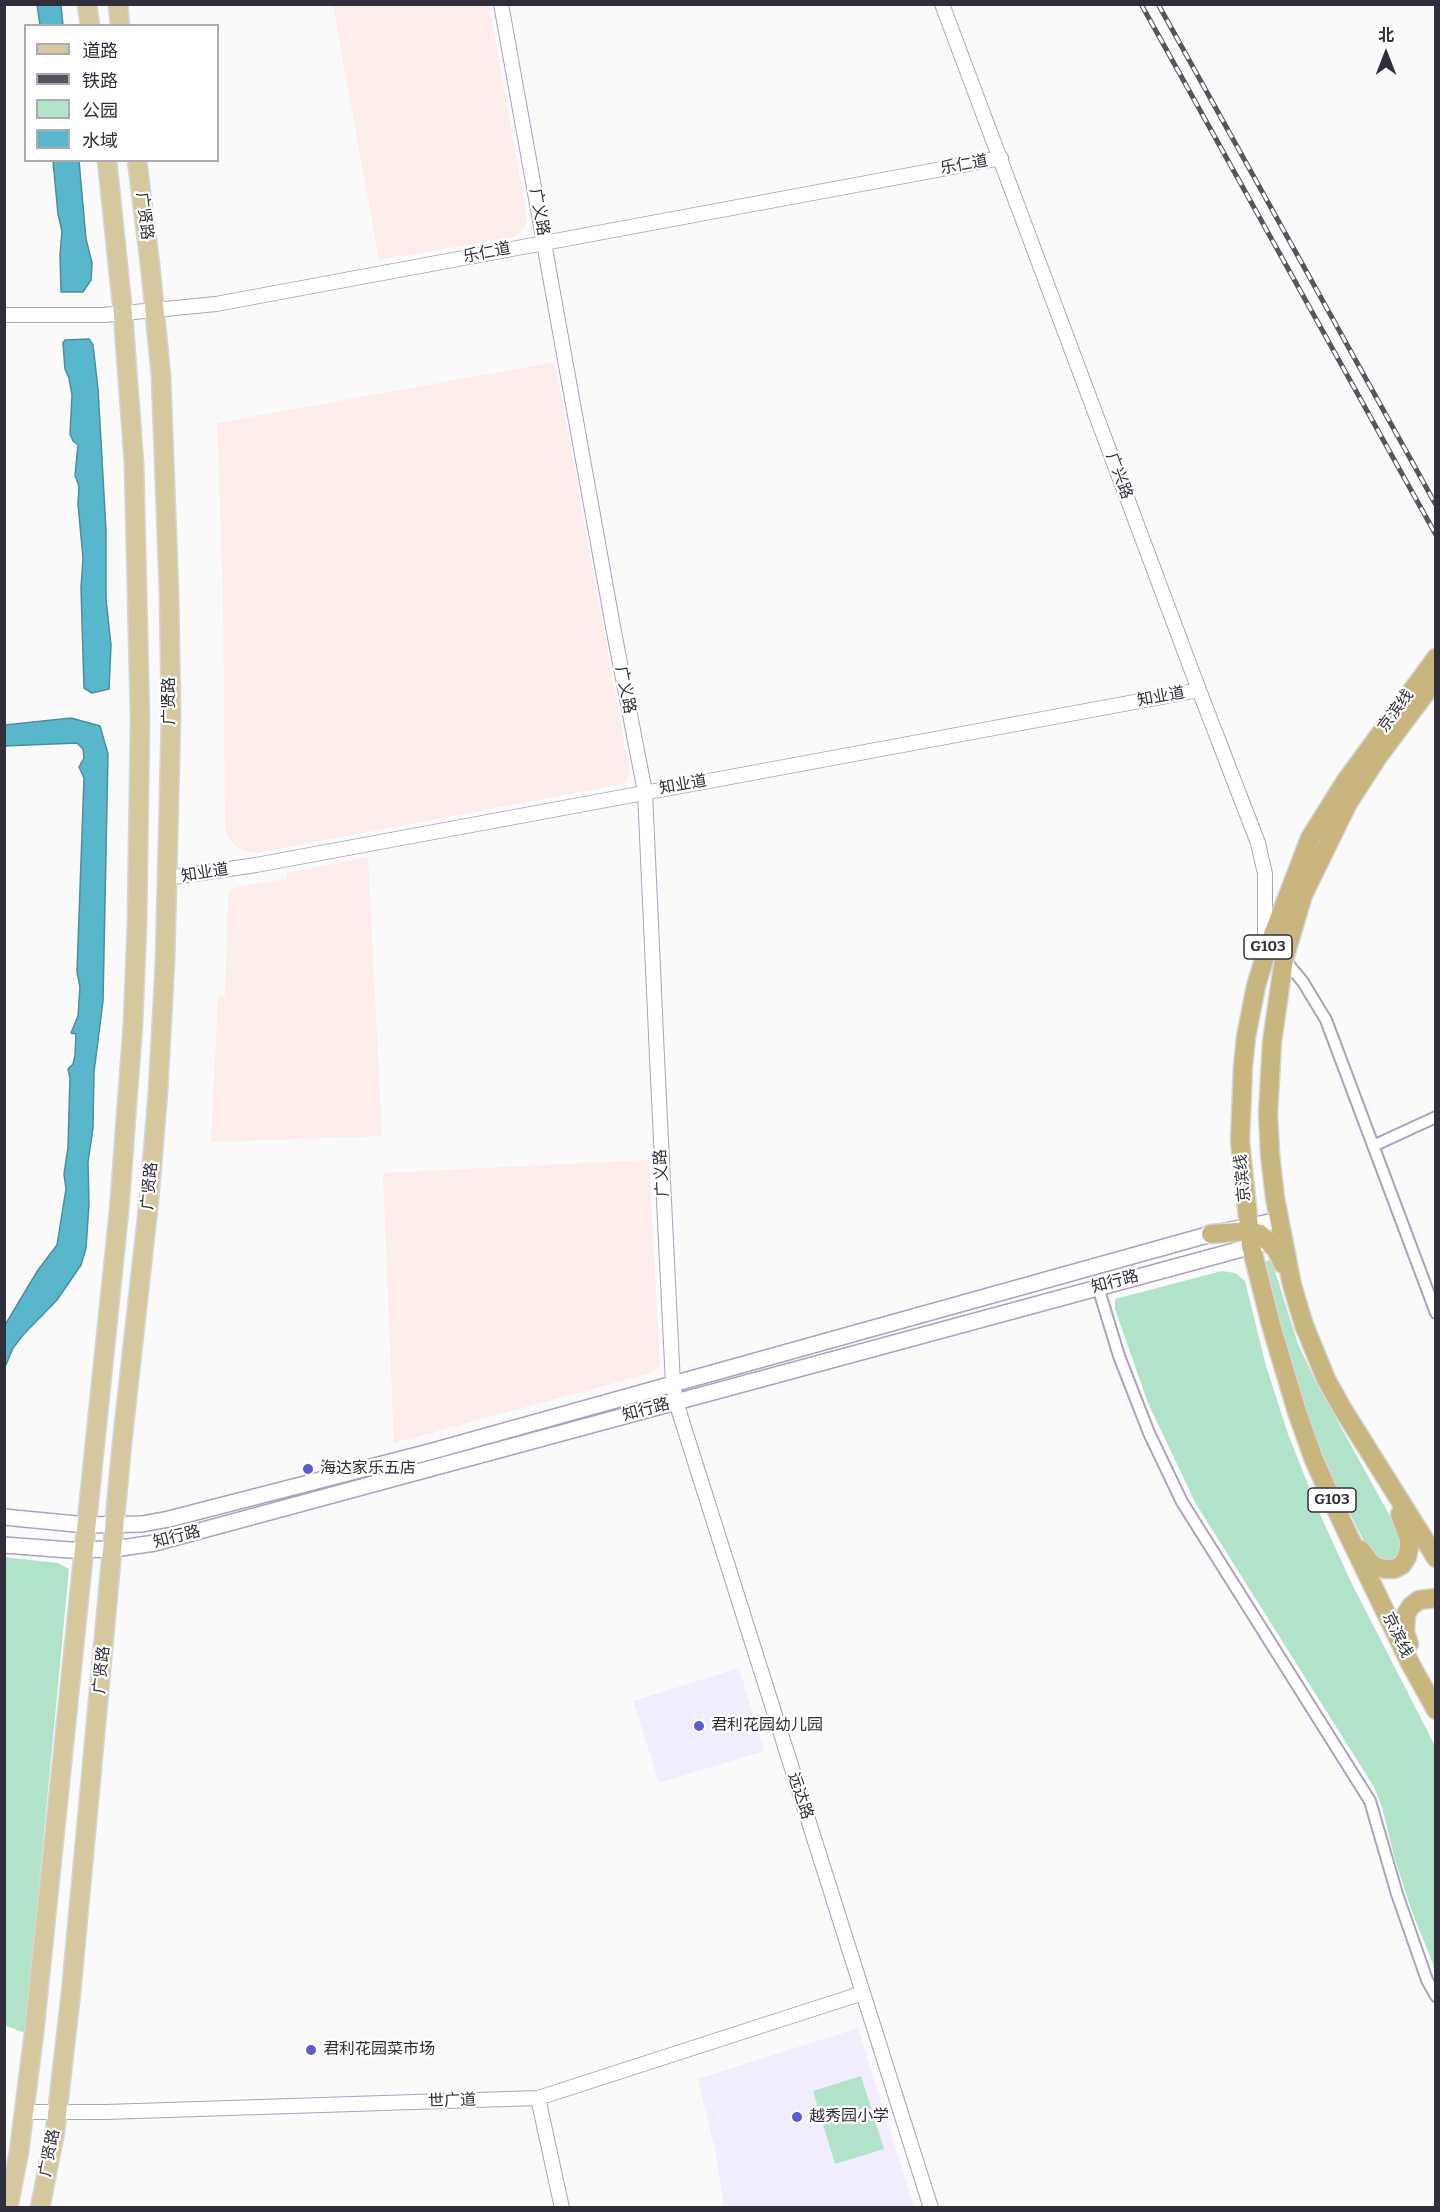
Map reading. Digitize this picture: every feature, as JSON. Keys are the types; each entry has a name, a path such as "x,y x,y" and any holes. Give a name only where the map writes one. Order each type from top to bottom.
{"highway":[{"name":"京滨线","path":"1436,658 1346,782 1310,838 1266,953 1251,1009 1242,1084 1240,1142 1249,1234 1258,1278 1290,1393 1327,1488 1382,1606 1436,1709"},
{"name":"京滨线","path":"1277,1240 1279,1220 1270,1154 1268,1093 1272,1042 1284,959 1293,922 1303,895 1348,803 1377,758 1436,679"},
{"path":"1266,953 1284,959"},
{"path":"1211,1234 1260,1234 1277,1240 1304,1325 1326,1379 1384,1477 1436,1558"},
{"path":"1327,1488 1369,1561 1376,1567 1394,1569 1402,1565 1407,1557 1409,1539 1384,1477"},
{"path":"1436,1598 1419,1600 1411,1605 1404,1622 1408,1641 1430,1689 1436,1709"}],"main road":[{"path":"87,4 90,24"},
{"path":"118,4 120,24"},
{"name":"广贤路","path":"9,2208 25,2112 84,1550 119,1211 133,1024 140,720 137,567 132,411 107,162"},
{"name":"广贤路","path":"40,2208 57,2112 73,1982 122,1443 149,1200 165,962 171,717 169,592 160,376 155,311 137,162"},
{"name":"知行路","path":"4,1545 84,1550 114,1549 155,1543 1215,1255 1249,1234 1279,1220"},
{"name":"知行路","path":"4,1517 115,1526 169,1519 429,1452 954,1305 1107,1265 1211,1234"},
{"path":"1215,1255 1244,1261 1258,1278"}],"street":[{"name":"广义路","path":"501,4 645,792 673,1384"},
{"name":"广兴路","path":"942,4 1258,843 1265,874 1266,953"},
{"name":"乐仁道","path":"4,315 123,314 216,304 1001,158"},
{"name":"知业道","path":"167,879 256,865 1199,690"},
{"path":"1284,959 1303,982 1326,1020 1436,1313"},
{"path":"1373,1146 1436,1117"},
{"path":"1098,1287 1119,1356 1144,1422 1182,1502 1370,1801 1397,1894 1427,1980 1436,1996"},
{"name":"远达路","path":"673,1384 676,1402 931,2208"},
{"name":"世广道","path":"25,2112 106,2112 538,2098 863,1993"},
{"path":"538,2098 562,2208"}],"shaded area":[{"path":"333,5 489,5 527,217 525,226 520,232 513,237 379,260"},
{"path":"555,362 630,774 623,784 256,853 244,851 234,845 227,834 225,824 223,593 217,423"},
{"path":"368,857 382,1136 211,1142 218,997 225,996 230,890 287,879 287,873"},
{"path":"649,1160 660,1366 654,1372 394,1443 383,1173"},
{"name":"君利花园幼儿园","path":"739,1668 764,1751 659,1783 633,1701"},
{"name":"越秀园小学","path":"858,2028 914,2207 724,2207 716,2154 698,2079"}],"green space":[{"path":"1268,1260 1272,1262 1298,1344 1316,1382 1402,1538 1403,1546 1397,1558 1392,1561 1383,1563 1369,1551 1328,1471 1309,1422 1272,1299 1265,1263"},
{"path":"1222,1271 1235,1273 1245,1281 1266,1366 1288,1434 1318,1510 1350,1580 1435,1746 1435,1969 1411,1909 1395,1860 1382,1807 1374,1787 1196,1504 1148,1403 1115,1309 1115,1299"},
{"path":"4,1557 58,1563 69,1569 25,2033 4,2025"},
{"path":"861,2076 884,2149 835,2164 813,2091"}],"water":[{"path":"37,5 61,5 63,24 40,24"},
{"path":"53,162 79,162 86,239 92,263 91,280 83,292 61,292 62,231"},
{"path":"89,339 93,345 98,389 106,530 106,599 111,645 109,689 92,693 84,688 81,588 83,558 78,504 79,486 75,475 78,445 70,434 72,395 65,369 63,343 65,340"},
{"path":"71,718 100,726 108,754 103,1001 94,1072 93,1128 88,1162 89,1204 86,1248 81,1265 57,1300 13,1348 5,1367 5,1325 38,1270 57,1245 66,1189 64,1174 68,1147 70,1077 68,1069 73,1064 75,1055 76,1034 71,1033 78,1016 80,987 77,972 84,778 79,767 84,758 83,749 77,743 5,746 5,725"}],"railway":[{"path":"1141,4 1436,535"},
{"path":"1158,4 1436,505"}],"place":[{"name":"海达家乐五店","path":"308,1469"},
{"name":"君利花园幼儿园","path":"699,1726"},
{"name":"君利花园菜市场","path":"311,2050"},
{"name":"越秀园小学","path":"797,2117"}]}
